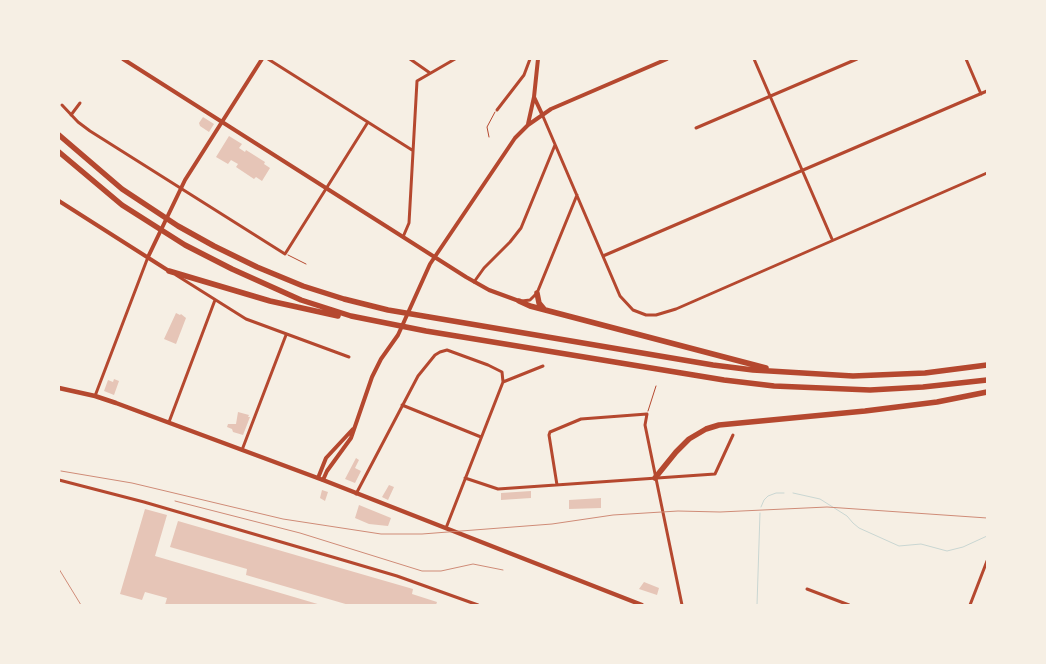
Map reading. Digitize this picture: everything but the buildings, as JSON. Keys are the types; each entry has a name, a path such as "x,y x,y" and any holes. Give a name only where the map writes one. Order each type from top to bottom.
{"highway":[{"path":"59,136 122,189 178,226 214,246 257,267 303,286 388,310 712,366 853,376 925,372 987,365"},
{"path":"59,152 122,205 169,236 208,257 301,300 324,309 371,321"},
{"path":"169,271 270,301 319,313 714,379 774,386 870,390 987,380"},
{"path":"537,293 538,303 544,309"},
{"path":"519,302 757,366 793,373"},
{"path":"656,478 676,452 689,439 706,429 719,425 865,411 937,402 987,392"}],"main road":[{"path":"59,388 95,396 168,422 318,478 642,605"}],"street":[{"path":"123,59 474,282 519,302 530,300 537,293 577,195"},
{"path":"95,396 148,257 176,198 262,59"},
{"path":"268,59 412,150"},
{"path":"410,59 430,73"},
{"path":"403,238 409,224 417,81 455,59"},
{"path":"497,110 524,76 530,59"},
{"path":"528,125 534,97 538,59"},
{"path":"323,480 327,471 348,443 372,377 381,359 398,335 430,264 509,146 528,125 542,114 667,59"},
{"path":"754,59 832,239"},
{"path":"696,128 857,59"},
{"path":"966,59 981,94"},
{"path":"603,256 987,92"},
{"path":"534,97 620,296 638,313 656,315 676,309 832,239 987,173"},
{"path":"71,115 80,103"},
{"path":"62,105 90,131 285,254 368,122"},
{"path":"474,282 520,228 555,145"},
{"path":"60,203 246,319 348,357"},
{"path":"168,422 215,300"},
{"path":"242,450 286,335"},
{"path":"356,494 419,374 435,355 443,350 451,351 500,370 503,374 503,382 446,529"},
{"path":"503,382 543,366"},
{"path":"402,405 481,437"},
{"path":"557,485 550,432 581,418 647,414 645,425 682,605"},
{"path":"318,478 326,458 355,427"},
{"path":"465,478 498,489 716,473 733,435"},
{"path":"59,480 144,502 397,576 478,605"},
{"path":"970,605 987,561"},
{"path":"807,589 849,605"}],"path":[{"path":"489,138 487,127 497,110"},
{"path":"285,254 306,264"},
{"path":"647,414 656,386"}],"waterway":[{"path":"761,507 768,496 784,493"},
{"path":"793,493 820,499 847,516 859,528 899,546 921,544 947,551 963,547 987,536"},
{"path":"757,605 760,513"}],"railway":[{"path":"61,471 132,483 283,519 381,534 422,534 552,524 613,515 678,511 720,512 827,507 987,518"},
{"path":"175,501 300,533 422,571 441,571 473,564 503,570"},
{"path":"59,569 81,605"}]}
